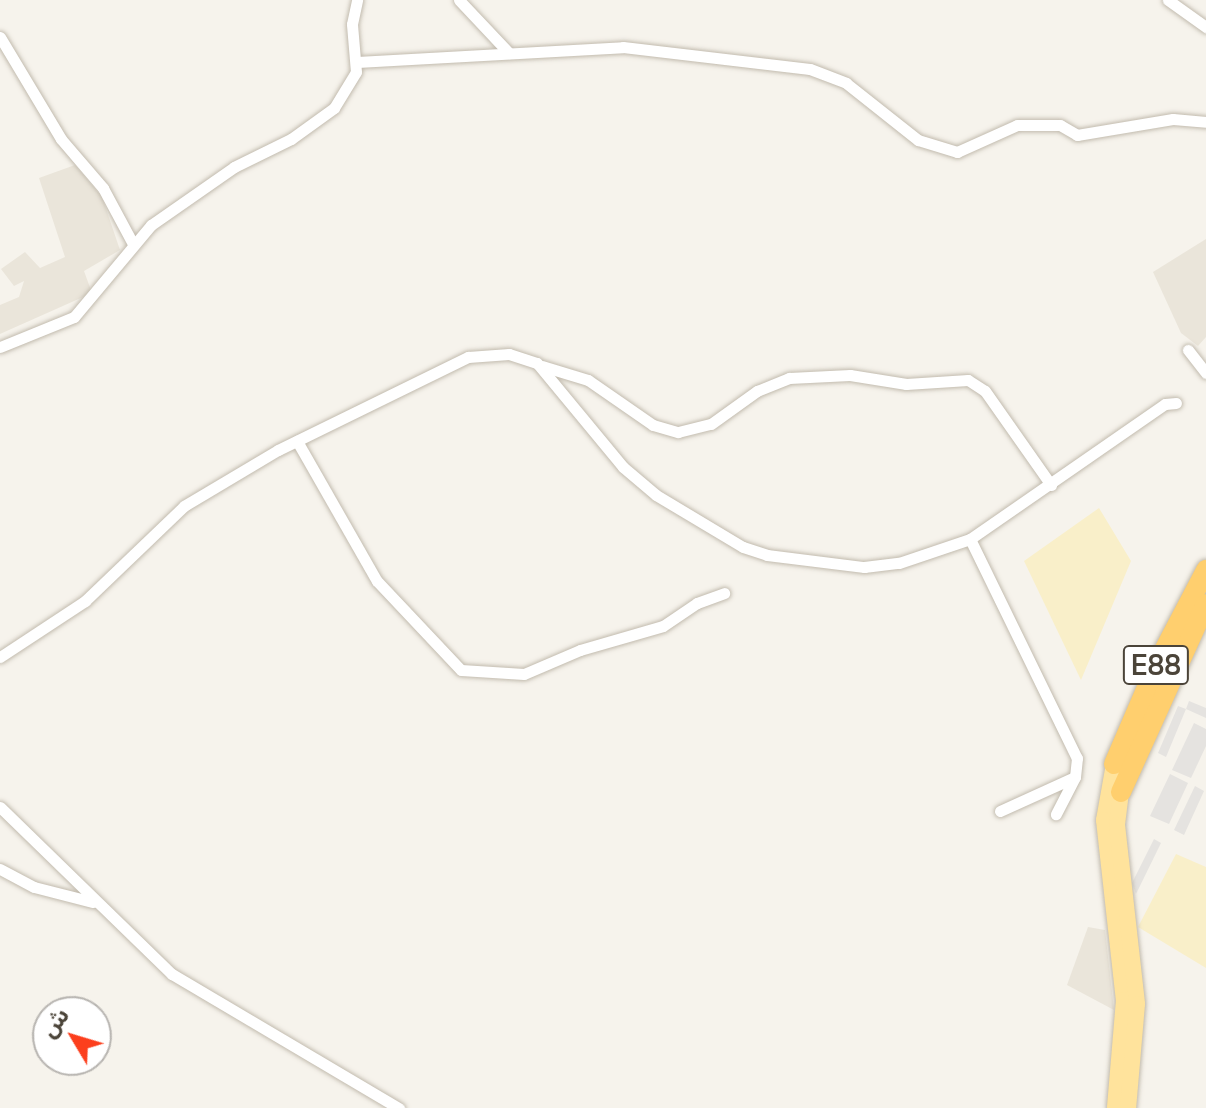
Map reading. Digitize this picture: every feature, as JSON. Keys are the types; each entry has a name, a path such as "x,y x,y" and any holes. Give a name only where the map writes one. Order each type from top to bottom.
{"highway":[{"name":"E88","path":"1114,764 1158,662 1206,570"},
{"name":"E88","path":"1121,792 1206,604"}],"main road":[{"path":"1114,764 1104,820 1124,1000 1115,1108"},
{"path":"1121,792 1118,845 1137,1004 1128,1108"}],"street":[{"path":"0,347 74,317 106,284 133,244 151,225 224,173 327,115 350,89 357,62 352,24 357,0"},
{"path":"459,0 509,53"},
{"path":"1168,0 1206,27"},
{"path":"0,37 61,139 103,188 133,244"},
{"path":"357,62 623,47 810,69 846,83 918,140 957,152 1027,124 1060,125 1077,135 1173,119 1206,122"},
{"path":"1188,350 1206,373"},
{"path":"0,657 85,601 175,512 297,441 459,359 509,354 588,380 653,425 678,432 711,424 757,391 789,378 850,375 906,384 968,380 985,391 1051,485"},
{"path":"540,366 623,467 660,498 752,551 876,566 970,539 1165,404 1176,403"},
{"path":"297,441 377,581 461,670 524,674 589,647 663,626 697,603 724,593"},
{"path":"970,539 1076,755 1075,777 1056,814"},
{"path":"1000,811 1075,777"},
{"path":"0,807 146,953 199,993 399,1108"},
{"path":"0,869 34,887 94,902"}],"shaded area":[{"path":"75,165 102,197 120,250 84,271 92,293 0,334 0,305 19,297 24,281 14,286 1,269 25,252 40,268 65,257 39,178"},
{"path":"1206,239 1206,337 1198,346 1181,333 1153,272"},
{"path":"1189,701 1206,708 1206,718 1186,709"},
{"path":"1178,706 1186,709 1166,757 1158,753"},
{"path":"1194,723 1206,729 1206,746 1191,778 1172,770"},
{"path":"1170,774 1188,783 1169,824 1150,816"},
{"path":"1195,786 1204,791 1184,835 1174,830"},
{"path":"1154,839 1161,843 1136,894 1132,883"},
{"path":"1088,927 1105,930 1114,1010 1067,985"}],"sand":[{"path":"1099,508 1131,561 1081,680 1024,561"},
{"path":"1176,854 1206,867 1206,968 1138,927"}]}
